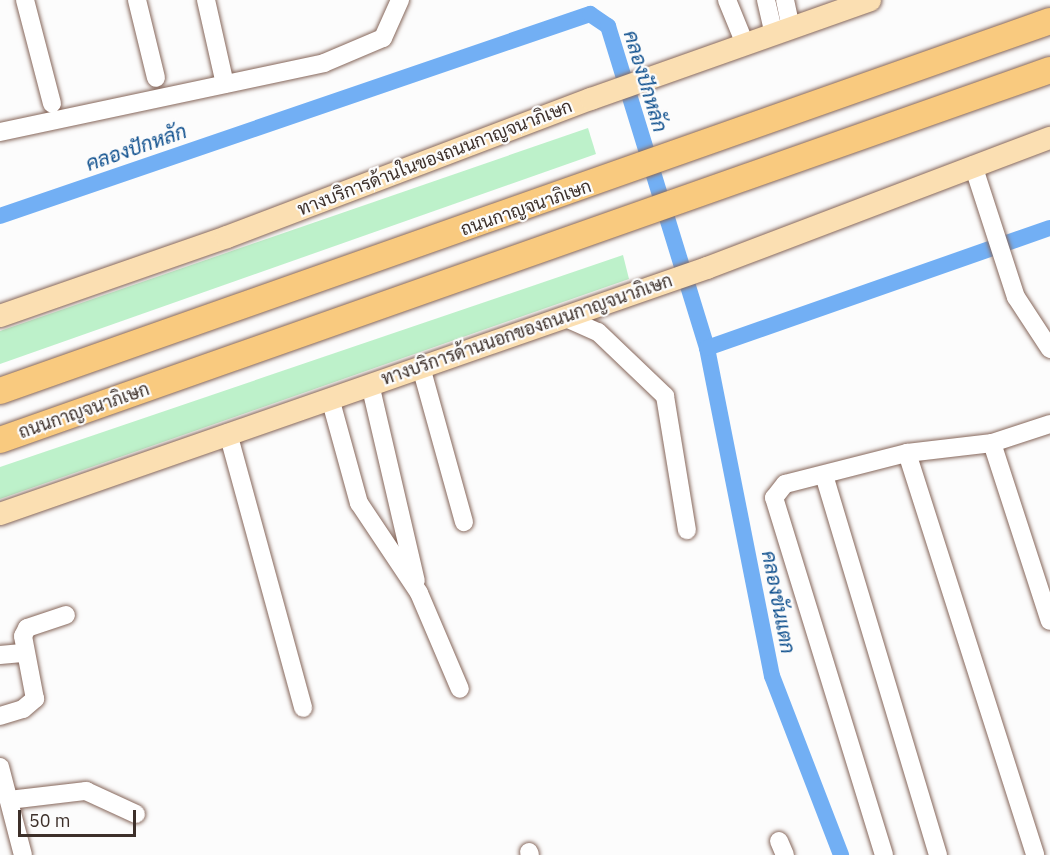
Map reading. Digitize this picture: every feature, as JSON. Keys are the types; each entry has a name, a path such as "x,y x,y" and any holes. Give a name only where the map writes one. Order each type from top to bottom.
{"highway":[{"name":"ถนนกาญจนาภิเษก","path":"0,391 605,180 1050,21"},
{"name":"ถนนกาญจนาภิเษก","path":"0,440 1050,70"}],"main road":[{"name":"ทางบริการด้านในของถนนกาญจนาภิเษก","path":"0,316 238,233 591,99 870,0"},
{"name":"ทางบริการด้านนอกของถนนกาญจนาภิเษก","path":"0,514 707,268 973,165 1050,138"}],"street":[{"path":"25,0 52,104"},
{"path":"137,0 156,78"},
{"path":"206,0 225,84"},
{"path":"0,132 324,63 377,42 394,18 400,0"},
{"path":"727,0 745,44"},
{"path":"766,0 783,31"},
{"path":"783,31 785,0"},
{"path":"973,165 991,226 1024,312 1050,349"},
{"path":"566,318 598,332 664,396 687,530"},
{"path":"421,367 464,522"},
{"path":"370,384 419,593 460,689"},
{"path":"330,398 359,503 419,593"},
{"path":"884,855 775,508 774,498 785,484 907,453 992,443 1050,424"},
{"path":"228,433 303,708"},
{"path":"992,443 1050,621"},
{"path":"907,453 1035,855"},
{"path":"824,475 938,855"},
{"path":"0,716 23,709 35,699 23,636 27,628 66,615"},
{"path":"0,655 25,653"},
{"path":"0,767 23,855"},
{"path":"9,800 86,791 136,814"}],"green space":[{"path":"588,128 596,154 0,364 0,331"},
{"path":"623,255 629,279 0,499 0,467"}],"waterway":[{"name":"คลองปักหลัก","path":"0,216 590,14 608,26 707,348 772,676 841,855"},
{"name":"คลองปักหลัก","path":"707,348 1050,228"}],"water label":[{"name":"คลองขันแตก","path":"779,602"}]}
